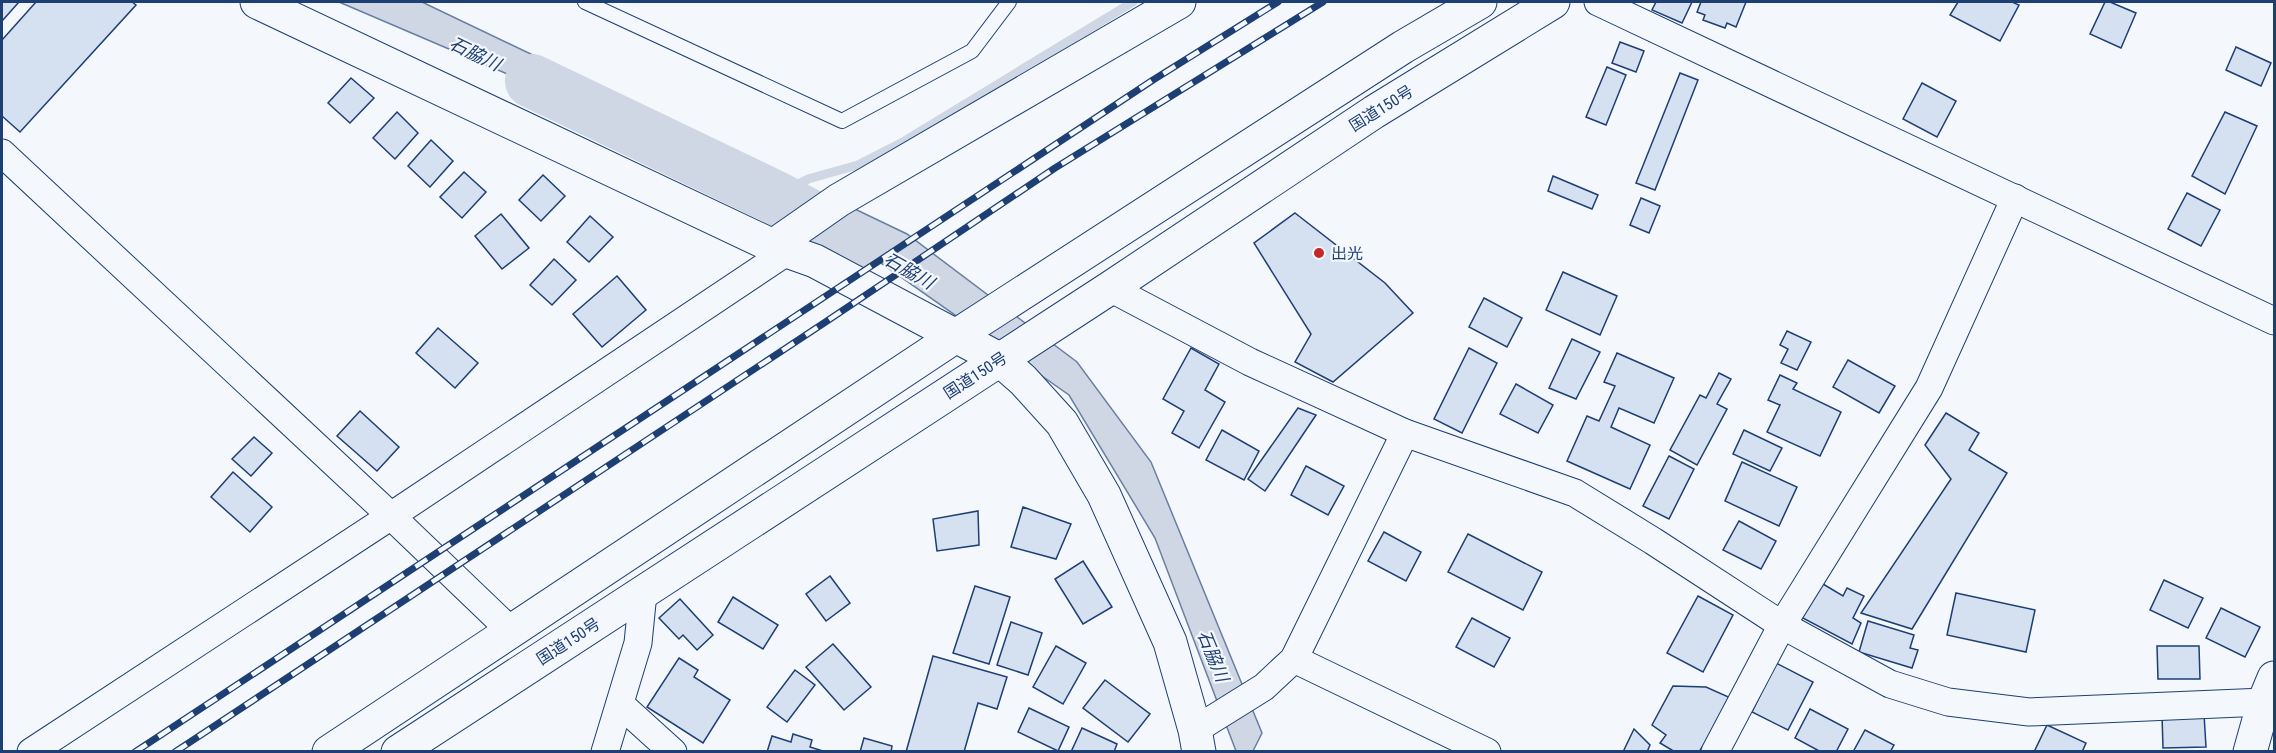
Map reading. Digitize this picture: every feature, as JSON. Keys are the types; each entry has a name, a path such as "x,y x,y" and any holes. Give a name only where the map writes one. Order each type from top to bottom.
{"main road":[{"path":"257,2 781,248 816,261 961,333 1002,357 1062,423 1104,495 1170,642 1197,741"},
{"path":"781,248 839,200 1179,2"},
{"path":"328,752 1010,301 1403,47 1480,2"},
{"name":"国道150号","path":"398,752 1110,288 1374,112 1553,2"},
{"path":"2251,751 2271,692"}],"street":[{"path":"1598,2 2274,321"},
{"path":"2,153 511,631"},
{"path":"1715,752 1782,625 1929,388 2015,198"},
{"path":"31,752 391,516 781,248"},
{"path":"1110,288 1250,362 1405,433 1575,493 1782,625 1890,684 1948,702 2029,712 2271,692"},
{"path":"1197,741 1264,687 1294,659 1405,433"},
{"path":"605,752 638,643 644,593"},
{"path":"1294,659 1487,752"},
{"path":"620,704 673,752"}],"lane":[{"path":"585,2 842,121 972,51 1009,2"}],"water":[{"path":"339,2 422,2 907,234 1077,362 1151,462 1262,733 1253,751 1236,751 1155,538 1069,395 774,188"}],"building":[{"path":"2,2 19,2 2,21"},
{"path":"36,2 132,2 136,5 20,132 2,116 2,40"},
{"path":"1656,2 1692,2 1682,23 1652,10"},
{"path":"1701,2 1746,2 1736,27 1727,23 1725,28 1703,20 1705,15 1697,12"},
{"path":"1958,2 2012,2 2019,5 2000,41 1950,15"},
{"path":"2105,2 2136,13 2121,48 2090,34"},
{"path":"1620,42 1644,51 1636,72 1612,63"},
{"path":"2236,47 2271,63 2261,86 2226,70"},
{"path":"1607,67 1626,75 1606,125 1586,117"},
{"path":"1680,73 1698,80 1655,190 1636,183"},
{"path":"351,78 374,98 350,123 328,103"},
{"path":"1922,83 1956,101 1937,137 1903,119"},
{"path":"397,112 418,133 395,159 373,138"},
{"path":"2225,112 2257,126 2225,194 2192,176"},
{"path":"431,140 453,161 430,187 408,166"},
{"path":"464,172 486,192 462,218 440,197"},
{"path":"543,175 565,196 541,221 519,200"},
{"path":"1553,176 1598,195 1592,209 1548,191"},
{"path":"2187,193 2220,210 2201,246 2168,229"},
{"path":"1641,198 1660,206 1649,233 1630,225"},
{"path":"1295,213 1385,283 1413,313 1333,382 1295,362 1311,334 1254,243"},
{"path":"501,214 529,248 502,269 475,236"},
{"path":"590,216 613,237 589,262 567,242"},
{"path":"554,259 576,280 552,305 530,285"},
{"path":"1563,272 1617,296 1600,335 1546,310"},
{"path":"617,276 646,310 602,347 573,314"},
{"path":"1484,298 1522,318 1507,347 1469,327"},
{"path":"438,328 478,363 455,388 416,353"},
{"path":"1787,331 1811,342 1797,370 1781,363 1788,349 1780,345"},
{"path":"1572,339 1600,352 1576,399 1549,388"},
{"path":"1191,348 1219,364 1205,390 1225,402 1199,448 1172,433 1184,411 1163,399"},
{"path":"1469,348 1497,363 1462,433 1434,419"},
{"path":"1617,353 1674,378 1654,423 1619,408 1611,427 1650,445 1630,489 1567,461 1587,416 1599,421 1615,386 1604,382"},
{"path":"1848,360 1895,386 1879,413 1833,387"},
{"path":"1719,373 1731,379 1717,404 1727,409 1697,465 1670,450 1700,395 1706,398"},
{"path":"1780,375 1797,383 1793,389 1841,412 1820,456 1767,432 1780,405 1768,400"},
{"path":"1516,384 1553,405 1538,433 1500,414"},
{"path":"1298,408 1316,415 1265,491 1248,479"},
{"path":"360,411 399,447 377,471 337,436"},
{"path":"1946,413 1979,433 1969,450 2007,473 1912,629 1861,613 1951,479 1925,445"},
{"path":"1222,430 1259,451 1244,480 1206,460"},
{"path":"1744,430 1782,448 1770,471 1733,454"},
{"path":"254,437 272,453 251,476 232,459"},
{"path":"1669,456 1694,469 1669,519 1643,506"},
{"path":"1742,462 1797,487 1779,526 1725,501"},
{"path":"1306,466 1344,486 1328,515 1291,495"},
{"path":"233,472 272,507 250,532 211,497"},
{"path":"1023,507 1071,524 1056,559 1011,547"},
{"path":"978,511 979,545 937,551 933,519"},
{"path":"1739,521 1776,541 1761,569 1723,550"},
{"path":"1384,532 1421,552 1406,581 1368,561"},
{"path":"1468,534 1542,572 1523,610 1448,572"},
{"path":"1083,561 1112,607 1083,624 1055,579"},
{"path":"830,576 850,603 826,621 806,594"},
{"path":"2164,580 2203,598 2188,628 2150,610"},
{"path":"1818,581 1843,596 1847,588 1864,596 1853,618 1861,623 1852,644 1799,616"},
{"path":"975,586 1010,597 989,664 953,653"},
{"path":"1956,593 2035,610 2026,652 1947,635"},
{"path":"1698,596 1733,615 1703,672 1667,653"},
{"path":"733,597 778,625 763,649 718,622"},
{"path":"680,599 713,635 697,650 683,635 679,639 659,618"},
{"path":"2221,608 2260,627 2245,657 2206,638"},
{"path":"1472,618 1510,638 1494,667 1456,647"},
{"path":"1868,621 1914,635 1910,648 1918,650 1912,668 1859,652"},
{"path":"1011,622 1042,633 1028,675 997,665"},
{"path":"833,644 871,687 844,710 806,667"},
{"path":"1056,646 1086,663 1063,704 1033,687"},
{"path":"2157,646 2199,646 2200,679 2158,679"},
{"path":"933,656 1007,677 997,709 978,703 964,752 906,752"},
{"path":"679,658 698,670 694,677 730,700 703,743 647,707"},
{"path":"1776,663 1813,682 1788,730 1752,712"},
{"path":"795,670 815,685 787,722 767,707"},
{"path":"1105,680 1150,714 1128,742 1083,708"},
{"path":"1673,686 1706,687 1733,699 1699,752 1675,752 1660,743 1666,735 1652,725"},
{"path":"1029,708 1069,727 1058,751 1018,732"},
{"path":"1810,709 1848,729 1836,752 1821,752 1795,738"},
{"path":"2204,714 2206,747 2163,748 2162,715"},
{"path":"2047,725 2086,743 2082,752 2034,752"},
{"path":"1082,728 1117,744 1114,752 1071,752"},
{"path":"1634,729 1650,745 1647,752 1623,752"},
{"path":"1865,730 1894,745 1890,752 1853,752"},
{"path":"793,734 812,740 810,747 826,752 767,752 772,736 791,742"},
{"path":"864,738 892,746 891,752 860,752"}],"waterway":[{"path":"774,197 808,179 858,165 901,143 1133,2"},
{"name":"石脇川","path":"532,81 774,197 861,244"}],"railway":[{"path":"135,752 1153,80 1278,2"},
{"path":"175,752 1055,168 1323,2"}],"place":[{"name":"出光","path":"1319,253"}]}
